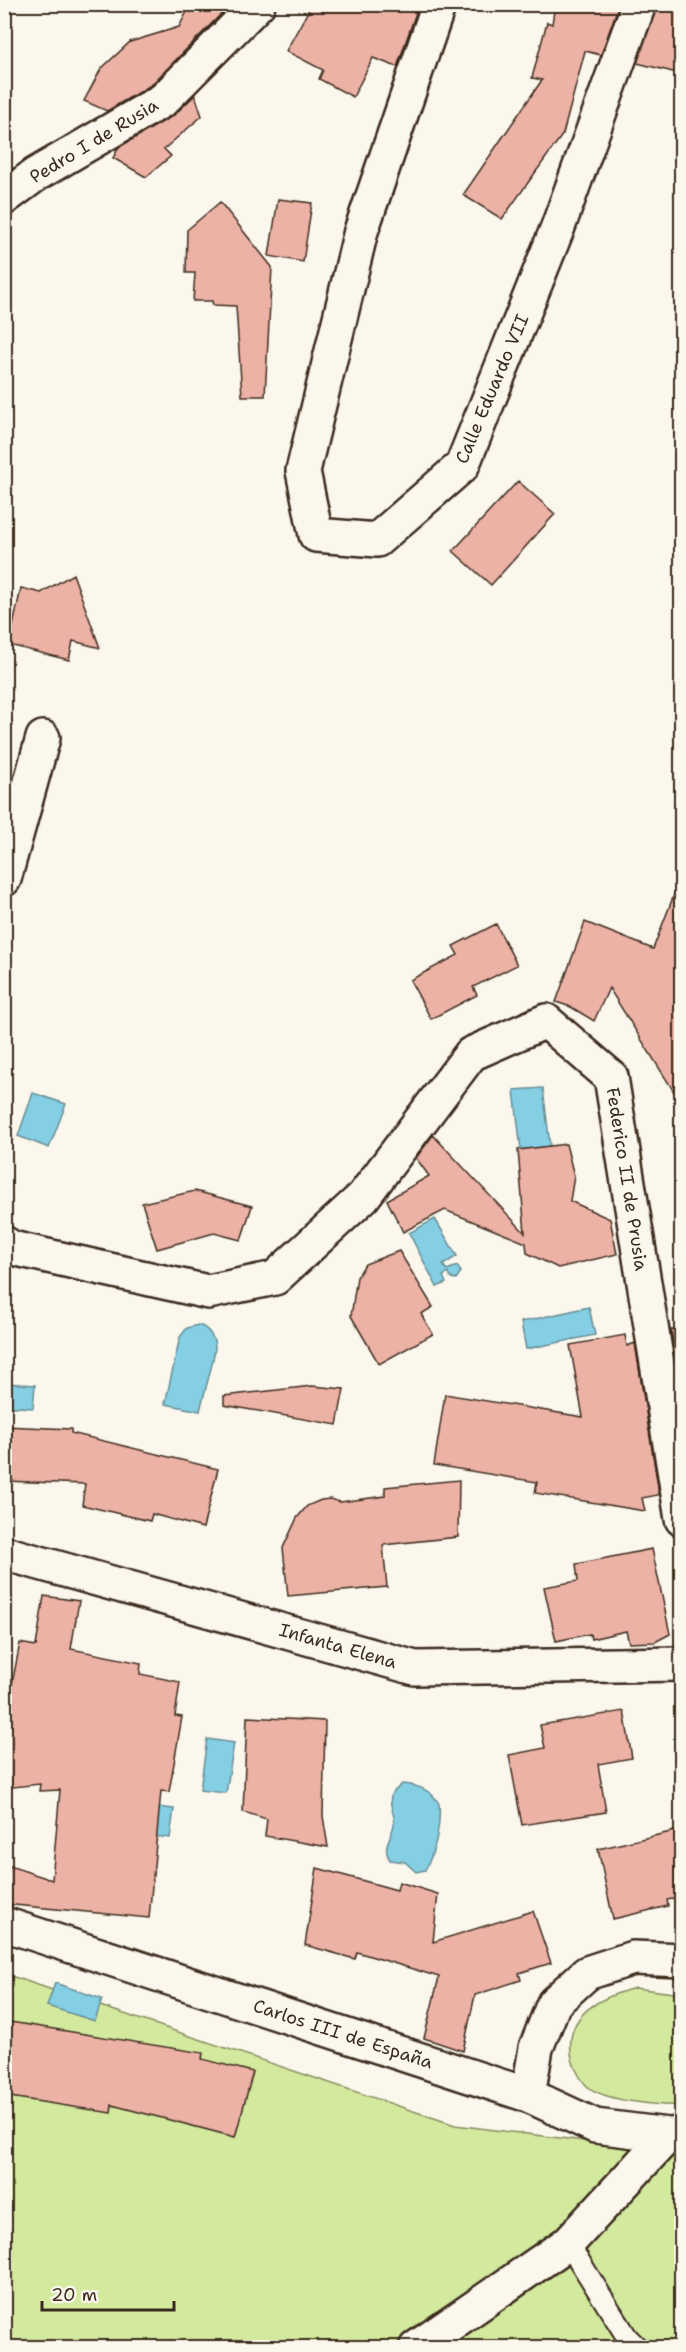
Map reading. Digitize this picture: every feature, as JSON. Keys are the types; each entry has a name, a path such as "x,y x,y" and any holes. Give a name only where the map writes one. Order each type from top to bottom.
{"street":[{"name":"Pedro I de Rusia","path":"4,198 35,175 162,100 258,4"},
{"name":"Calle Eduardo VII","path":"439,4 361,231 303,471 316,535 377,540 462,466 558,227 639,4"},
{"path":"4,879 43,738"},
{"name":"Federico II de Prusia","path":"4,1243 12,1248 208,1292 275,1278 363,1197 471,1053 546,1021 610,1077 681,1519"},
{"name":"Infanta Elena","path":"4,1553 415,1668 681,1664"},
{"name":"Carlos III de España","path":"4,1924 528,2095 595,2126 675,2135"},
{"path":"528,2095 536,2048 554,2003 587,1973 633,1958 681,1960"},
{"path":"416,2348 568,2243 675,2135"}],"lane":[{"path":"568,2243 627,2337 638,2348"}],"green space":[{"path":"5,1974 455,2125 681,2153 681,2347 5,2348"},
{"path":"635,1988 681,1994 681,2105 660,2105 605,2095 587,2086 574,2066 571,2039 580,2017 598,2002"}],"water":[{"path":"543,1088 550,1146 521,1150 514,1090"},
{"path":"33,1093 66,1104 49,1148 18,1136"},
{"path":"435,1219 457,1256 443,1265 447,1270 457,1266 461,1272 456,1279 450,1278 448,1273 443,1276 446,1283 437,1287 409,1233"},
{"path":"589,1307 595,1335 526,1349 521,1322"},
{"path":"198,1325 210,1332 215,1346 200,1411 165,1404 180,1337 187,1328"},
{"path":"5,1383 35,1385 33,1408 5,1406"},
{"path":"207,1739 234,1743 226,1793 200,1790"},
{"path":"402,1784 424,1789 439,1804 438,1829 432,1855 425,1870 416,1872 405,1862 390,1860 387,1850 394,1824 391,1797"},
{"path":"129,1804 174,1809 170,1838 126,1833"},
{"path":"55,1983 102,1999 95,2021 47,2006"}],"building":[{"path":"191,4 231,4 151,85 107,111 84,101 101,69 130,42 179,27"},
{"path":"312,4 419,4 397,67 373,58 353,97 319,79 323,70 286,51"},
{"path":"555,4 619,4 601,55 585,51 563,134 502,219 463,195 542,80 532,78 547,22 552,24"},
{"path":"657,4 681,4 681,74 637,63"},
{"path":"195,95 202,116 164,149 171,156 146,177 113,158 119,147 173,116"},
{"path":"278,199 312,203 303,262 269,256"},
{"path":"220,202 272,267 265,396 242,396 236,306 213,305 212,301 193,301 195,273 186,273 187,230"},
{"path":"518,481 555,514 491,585 453,551"},
{"path":"73,574 100,648 73,641 69,660 9,645 21,588 41,593"},
{"path":"679,882 681,882 681,1103 609,988 594,1021 571,1007 556,1002 585,922 653,949"},
{"path":"496,924 517,965 473,987 477,995 431,1019 410,980 458,955 453,946"},
{"path":"433,1135 525,1233 518,1150 566,1144 574,1176 570,1201 610,1219 617,1254 558,1268 527,1253 526,1243 445,1210 403,1232 387,1200 429,1176 416,1158"},
{"path":"195,1191 252,1206 241,1240 214,1233 157,1249 142,1203"},
{"path":"399,1251 433,1307 421,1314 433,1334 379,1364 351,1316 357,1277 365,1264"},
{"path":"681,1326 681,1398 671,1330"},
{"path":"625,1335 627,1346 635,1343 658,1487 658,1495 642,1498 645,1511 535,1493 537,1482 434,1465 445,1394 583,1417 570,1345"},
{"path":"312,1386 344,1389 337,1425 224,1405 224,1396"},
{"path":"4,1426 71,1429 71,1433 218,1469 203,1528 152,1514 150,1521 82,1505 85,1484 4,1481"},
{"path":"459,1480 458,1537 383,1545 387,1587 288,1596 283,1548 297,1518 307,1506 321,1500 330,1499 340,1502 385,1496 385,1487"},
{"path":"652,1549 670,1634 655,1642 629,1643 626,1631 591,1639 590,1634 556,1641 544,1587 578,1581 576,1564"},
{"path":"44,1596 79,1601 71,1649 141,1663 140,1674 180,1682 175,1716 182,1717 169,1792 161,1791 149,1918 4,1904 4,1864 52,1880 60,1790 39,1791 40,1784 4,1788 4,1725 20,1643 36,1646"},
{"path":"624,1711 632,1758 598,1764 606,1812 522,1825 509,1755 545,1748 540,1725"},
{"path":"247,1717 325,1721 323,1816 328,1847 265,1836 267,1819 243,1812"},
{"path":"675,1831 681,1863 681,1897 667,1900 668,1906 613,1919 598,1849"},
{"path":"317,1868 397,1890 399,1882 438,1894 433,1942 533,1911 551,1963 519,1973 521,1980 475,1995 463,2051 424,2038 439,1977 357,1952 355,1959 305,1945"},
{"path":"4,2021 203,2053 202,2059 253,2072 235,2137 112,2105 111,2113 4,2096"}]}
